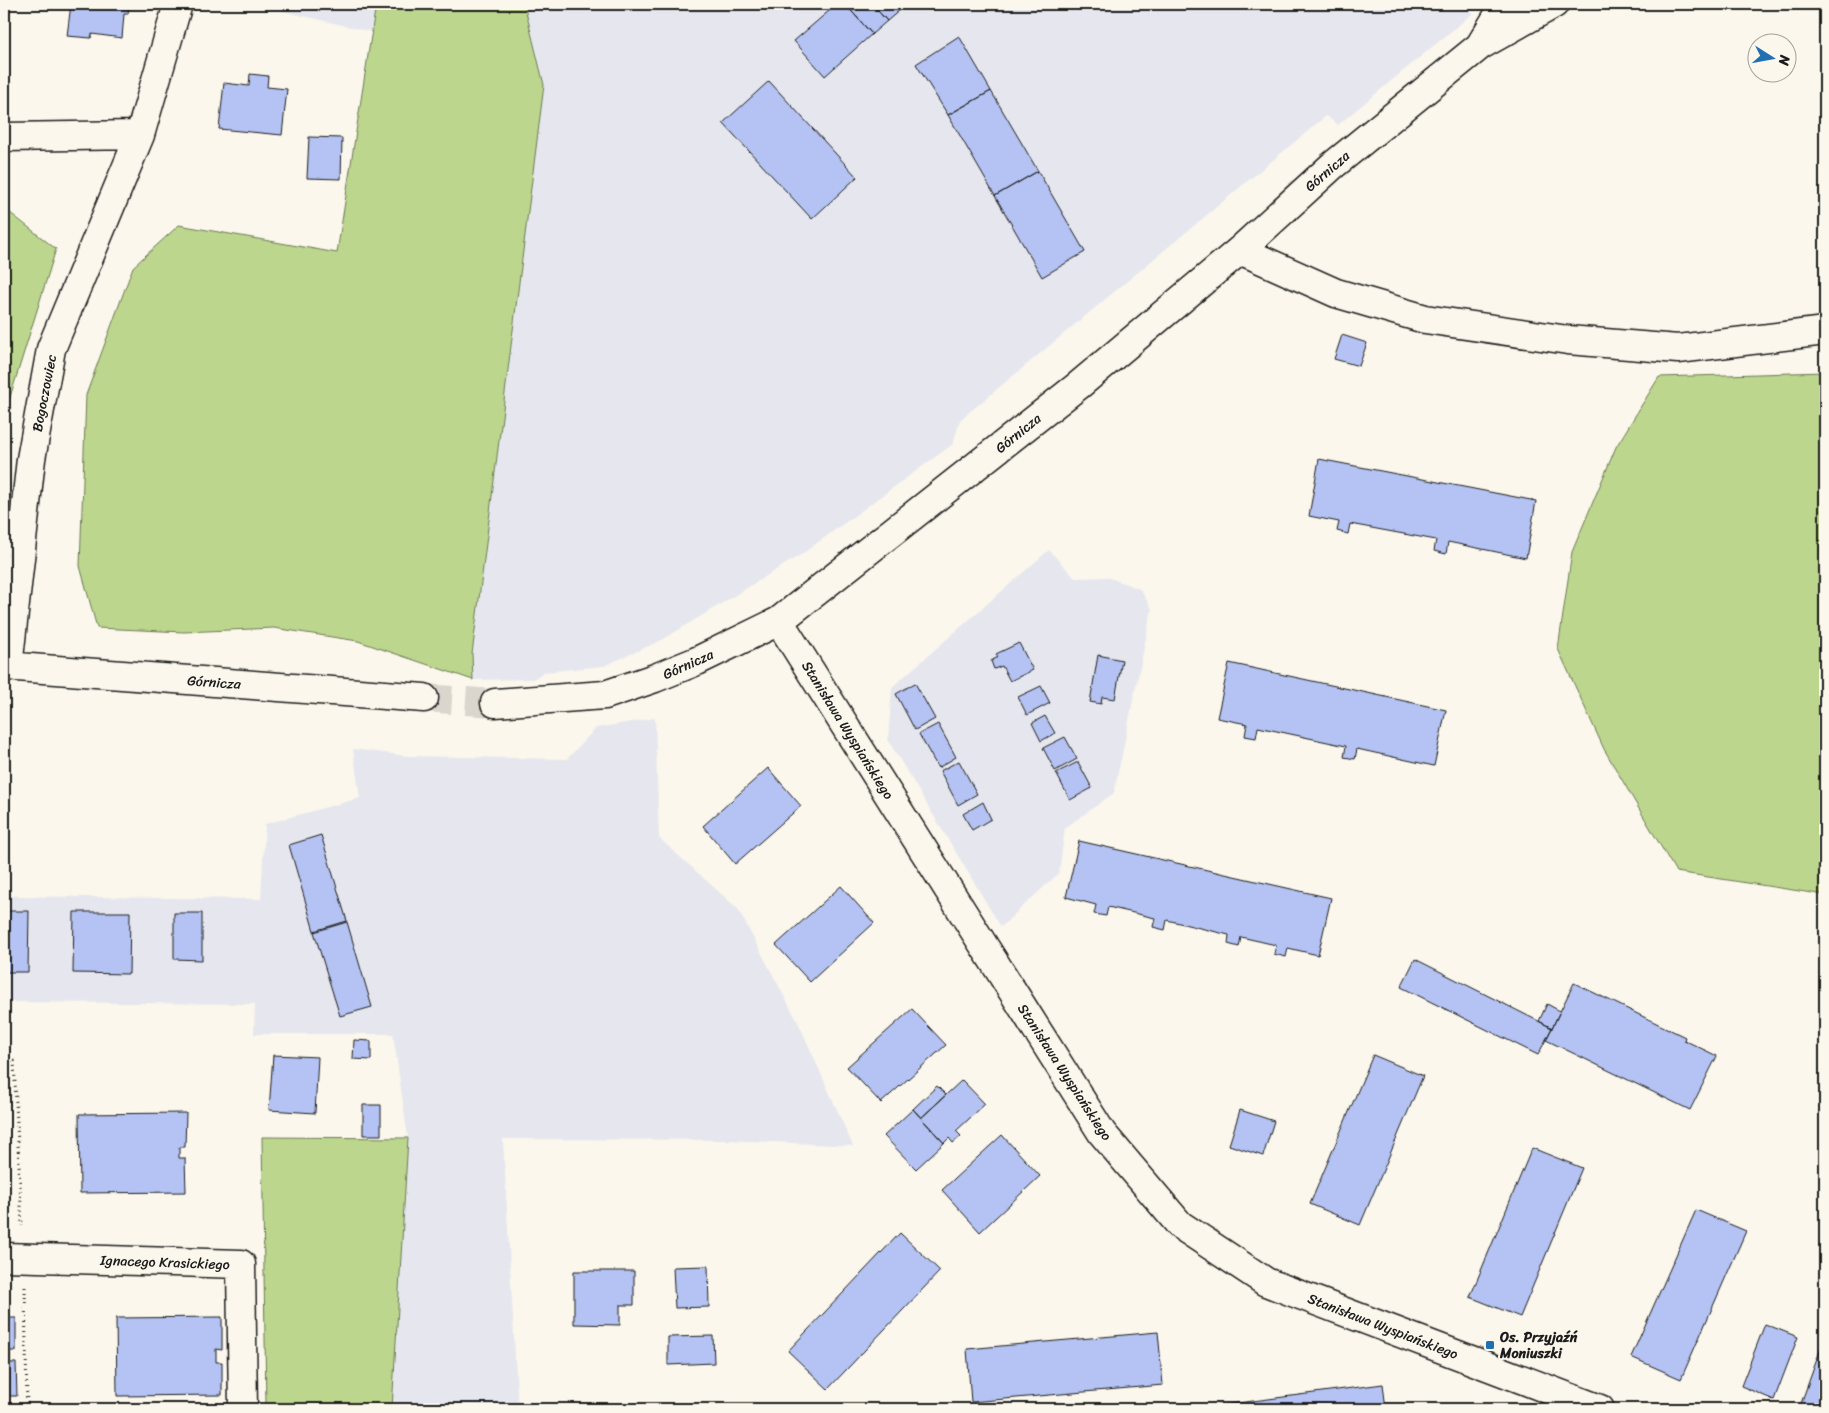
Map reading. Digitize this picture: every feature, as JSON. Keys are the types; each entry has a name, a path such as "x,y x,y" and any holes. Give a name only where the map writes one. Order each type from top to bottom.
{"street":[{"name":"Bogoczowiec","path":"6,666 31,459 51,349 140,135 178,4"},
{"name":"Górnicza","path":"1481,45 1505,4"},
{"name":"Górnicza","path":"495,703 605,695 697,661 780,621 1079,385 1240,250 1332,166 1481,45 1554,4"},
{"path":"4,137 140,135"},
{"path":"1240,250 1336,293 1425,319 1568,340 1678,349 1825,331"},
{"name":"Stanisława Wyspiańskiego","path":"780,621 1102,1133 1180,1225 1266,1282 1600,1409"},
{"name":"Górnicza","path":"6,666 424,698"},
{"name":"Ignacego Krasickiego","path":"4,1257 241,1264 243,1409"}],"shaded area":[{"path":"252,4 376,4 372,32"},
{"path":"524,4 1470,4 1472,14 1338,125 1326,116 960,420 953,444 802,554 662,640 604,666 544,672 533,679 473,680 472,654 544,85"},
{"path":"1049,550 1075,578 1107,577 1140,589 1152,609 1114,793 1065,828 1059,873 1001,927 888,740 892,687"},
{"path":"655,718 659,838 738,909 799,1024 853,1146 728,1140 503,1139 518,1409 392,1409 408,1138 393,1034 254,1034 255,1004 4,1002 4,896 261,899 265,824 360,798 353,749 408,756 567,759 596,728"}],"green space":[{"path":"376,4 524,4 544,85 472,654 473,680 358,641 274,628 184,632 97,628 80,566 86,395 133,267 179,225 337,253"},
{"path":"4,208 56,249 6,410 4,441"},
{"path":"1825,372 1825,895 1676,872 1604,749 1558,649 1572,552 1616,447 1659,377"},
{"path":"262,1137 408,1138 392,1409 266,1405"}],"building":[{"path":"71,4 129,4 128,14 124,14 122,38 92,34 91,38 67,36"},
{"path":"837,4 845,4 872,34 825,76 794,41"},
{"path":"845,4 872,4 887,21 872,34"},
{"path":"872,4 907,4 887,21"},
{"path":"959,36 991,91 948,115 916,64"},
{"path":"250,74 268,76 267,87 287,89 282,135 219,129 224,83 249,86"},
{"path":"769,81 857,177 812,219 723,123"},
{"path":"991,91 1038,171 995,196 948,115"},
{"path":"309,137 342,138 341,179 307,178"},
{"path":"1038,171 1085,252 1042,277 995,196"},
{"path":"1342,335 1367,343 1359,366 1334,359"},
{"path":"1319,459 1536,501 1526,558 1448,542 1446,554 1434,551 1436,540 1350,524 1348,534 1337,531 1339,522 1309,516"},
{"path":"1019,643 1033,670 1010,681 1002,666 994,669 991,661 998,657 996,654"},
{"path":"1098,655 1122,660 1115,699 1102,697 1101,704 1090,702"},
{"path":"1229,663 1446,710 1434,766 1357,749 1355,759 1344,757 1346,746 1258,727 1256,738 1245,736 1247,724 1217,718"},
{"path":"915,683 935,719 915,730 896,694"},
{"path":"1041,686 1050,703 1027,715 1018,697"},
{"path":"1045,716 1055,733 1041,741 1032,723"},
{"path":"938,724 956,757 938,768 919,734"},
{"path":"1065,737 1077,759 1055,771 1043,748"},
{"path":"959,761 977,794 958,805 940,771"},
{"path":"1078,762 1092,788 1070,800 1056,773"},
{"path":"768,768 801,806 735,864 703,826"},
{"path":"983,802 991,819 972,830 963,814"},
{"path":"321,835 347,921 314,931 289,845"},
{"path":"1079,841 1331,898 1318,955 1288,948 1286,957 1274,954 1276,945 1241,937 1239,947 1228,944 1229,935 1167,920 1165,930 1153,927 1155,918 1108,907 1106,916 1094,914 1096,905 1066,897"},
{"path":"841,886 874,923 810,982 776,945"},
{"path":"4,911 29,911 28,972 4,972"},
{"path":"74,912 130,912 129,974 73,973"},
{"path":"174,913 202,913 202,960 174,959"},
{"path":"347,922 372,1007 340,1016 314,932"},
{"path":"1415,959 1552,1028 1538,1055 1401,987"},
{"path":"1574,983 1685,1037 1684,1040 1717,1056 1690,1110 1546,1040"},
{"path":"1547,1004 1560,1011 1552,1028 1539,1021"},
{"path":"912,1009 946,1045 881,1103 847,1067"},
{"path":"354,1040 371,1041 371,1060 353,1059"},
{"path":"273,1055 318,1057 315,1113 269,1110"},
{"path":"1373,1055 1423,1076 1360,1225 1310,1204"},
{"path":"962,1080 985,1104 956,1131 961,1136 953,1143 949,1138 944,1143 921,1118"},
{"path":"937,1086 946,1095 921,1118 913,1109"},
{"path":"363,1105 381,1105 381,1135 363,1135"},
{"path":"913,1109 944,1143 916,1169 884,1136"},
{"path":"1240,1110 1274,1121 1263,1156 1229,1145"},
{"path":"186,1113 185,1147 179,1147 179,1158 185,1158 186,1192 80,1193 79,1114"},
{"path":"1002,1135 1040,1176 980,1232 942,1190"},
{"path":"1532,1148 1582,1168 1520,1317 1470,1297"},
{"path":"1696,1210 1746,1231 1681,1379 1631,1357"},
{"path":"900,1233 940,1271 828,1389 788,1351"},
{"path":"708,1266 709,1307 675,1308 673,1267"},
{"path":"574,1271 634,1271 634,1305 620,1305 620,1325 574,1324"},
{"path":"222,1317 222,1350 216,1349 216,1362 222,1362 222,1395 117,1396 116,1318"},
{"path":"4,1318 16,1318 16,1351 10,1351 10,1363 16,1363 17,1396 4,1396"},
{"path":"1765,1324 1798,1337 1774,1400 1741,1386"},
{"path":"1158,1332 1163,1385 971,1402 967,1349"},
{"path":"713,1336 714,1363 668,1365 668,1337"},
{"path":"1825,1337 1825,1409 1799,1409"},
{"path":"1383,1384 1386,1409 1192,1409"}],"tunnel":[{"path":"424,698 495,703"}],"place":[{"name":"Os. Przyjaźń Moniuszki","path":"1490,1345"}]}
